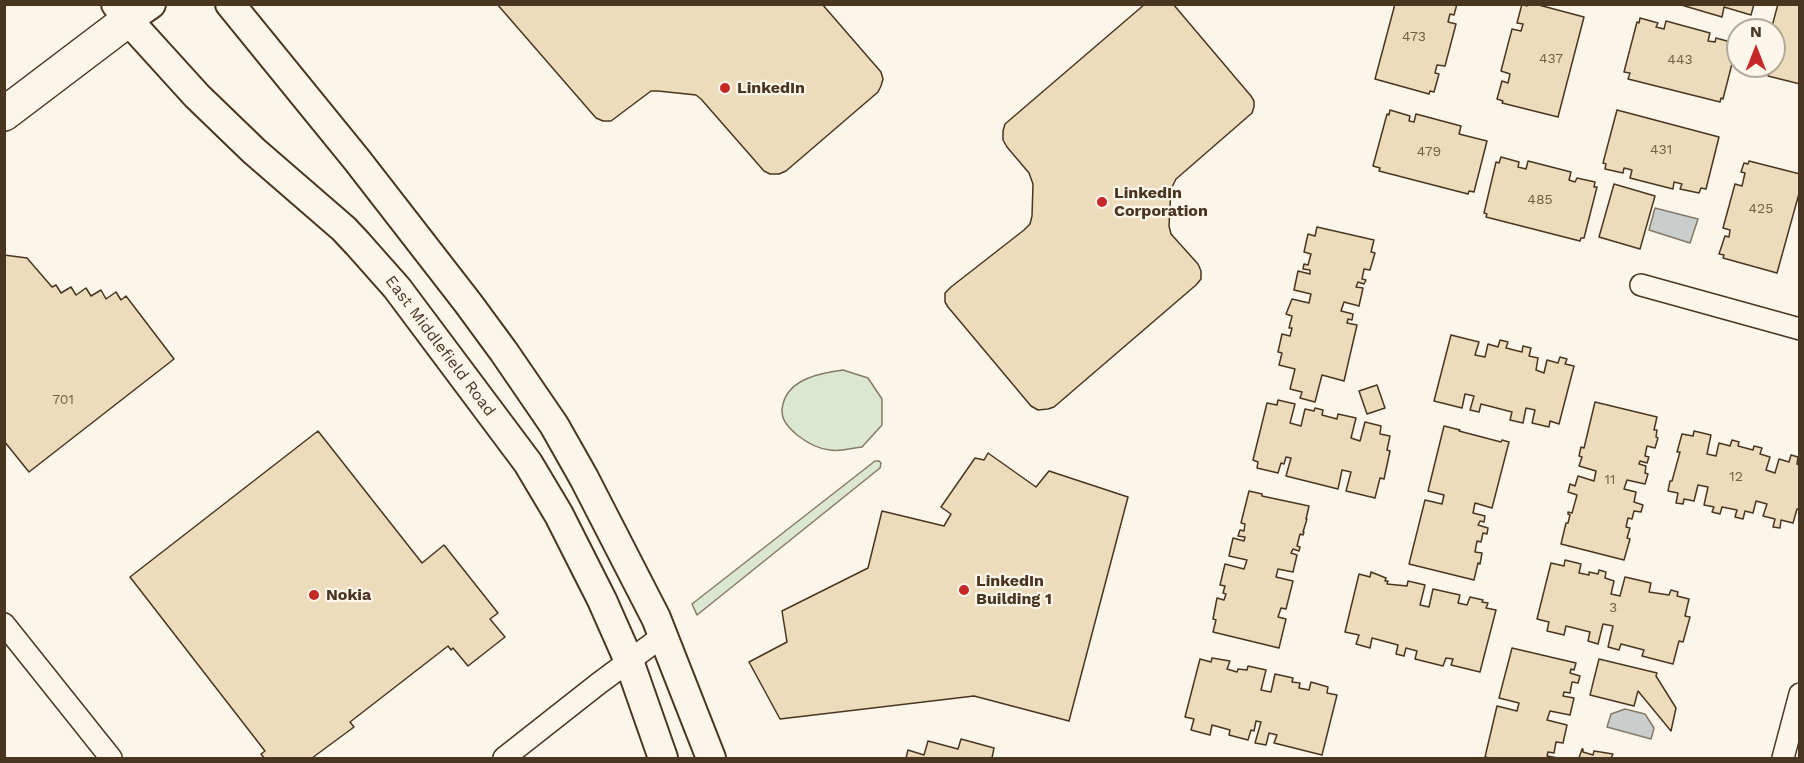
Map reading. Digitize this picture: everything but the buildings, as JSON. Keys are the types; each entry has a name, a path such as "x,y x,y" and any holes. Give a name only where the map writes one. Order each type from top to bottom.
{"highway":[{"path":"4,114 132,10"}],"main road":[{"path":"230,4 357,160 468,303 554,424 638,581 664,635 711,759"},
{"name":"East Middlefield Road","path":"132,10 197,96 254,151 344,229 397,288 528,464 559,514 602,600 629,661 663,759"}],"street":[{"path":"1641,285 1800,329"},
{"path":"4,624 111,759"},
{"path":"504,759 664,635"},
{"path":"1783,759 1800,694"}],"green space":[{"path":"843,370 868,378 882,399 882,425 862,447 838,451 817,447 797,435 783,418 782,409 786,395 799,383 815,375"},
{"path":"875,461 881,463 880,468 697,615 692,604"}],"shaded area":[{"path":"1655,208 1698,219 1690,243 1649,230"},
{"path":"1625,709 1645,714 1654,728 1651,739 1607,727 1611,714"}],"place":[{"name":"LinkedIn","path":"725,88"},
{"name":"LinkedIn Corporation","path":"1102,202"},
{"name":"LinkedIn Building 1","path":"964,590"},
{"name":"Nokia","path":"314,595"}]}
